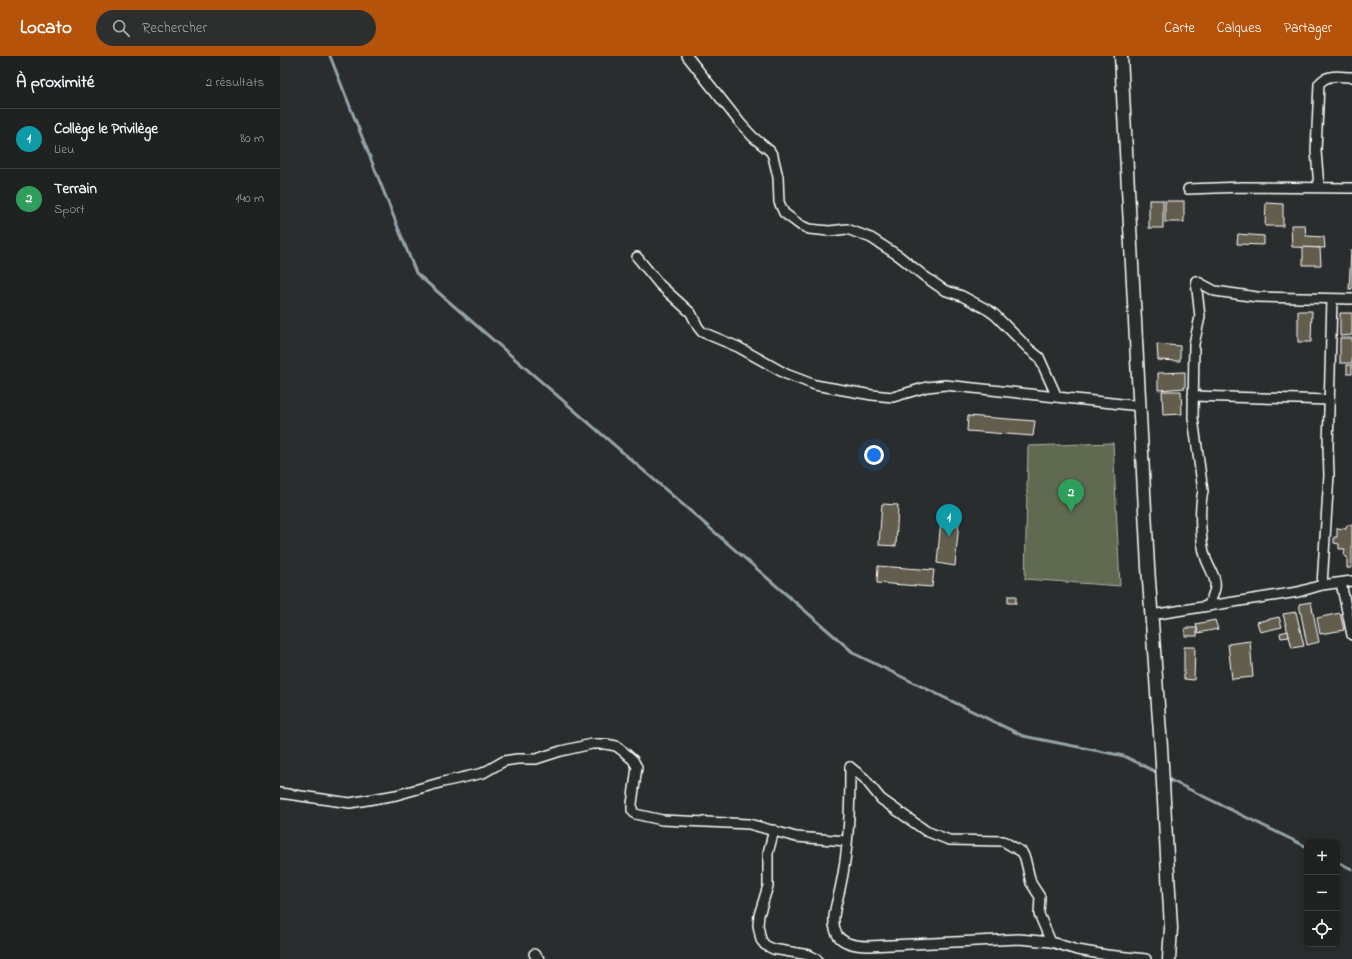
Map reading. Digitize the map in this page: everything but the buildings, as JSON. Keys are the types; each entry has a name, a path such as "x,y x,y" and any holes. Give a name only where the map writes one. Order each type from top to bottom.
{"street":[{"path":"687,56 752,137 773,156 778,178 779,202 784,213 800,225 809,228 829,231 847,229 871,238 899,256 944,290 968,299 988,310 1039,358 1057,397"},
{"path":"1121,56 1151,615 1161,747 1171,928 1169,959"},
{"path":"1319,187 1316,151 1319,84 1323,80 1330,77 1352,77"},
{"path":"1188,189 1243,187 1352,188"},
{"path":"637,257 660,285 691,313 702,332 738,347 786,374 815,385 865,394 893,397 927,386 945,385 1140,406"},
{"path":"1208,606 1215,588 1203,544 1200,501 1203,491 1193,427 1194,344 1200,316 1196,281 1215,291 1257,297 1352,299"},
{"path":"1322,586 1329,475 1328,447 1332,299"},
{"path":"1193,396 1329,400"},
{"path":"1151,615 1298,592 1352,581"},
{"path":"1341,583 1352,635"},
{"path":"280,793 350,803 396,795 483,772 504,761 536,759 561,751 592,744 606,744 616,746 633,760 637,767 632,804 632,810 635,814 662,820 749,824 796,837 846,841"},
{"path":"1051,942 1039,914 1040,897 1031,883 1025,858 1022,852 999,840 957,841 933,835 881,799 864,778 850,767 850,805 843,874 834,914 835,930 838,936 844,941 850,944 869,946 1019,939 1051,942 1077,950 1107,955 1146,959"},
{"path":"774,830 768,853 768,886 759,915 758,925 761,940 765,945 773,948 809,955 817,959"}],"green space":[{"path":"1113,443 1120,586 1025,579 1028,446"}],"waterway":[{"path":"330,56 416,273 855,654 1023,736 1124,756 1160,774"},
{"path":"1166,778 1304,846"},
{"path":"1340,863 1352,869"}],"place":[{"name":"Terrain","path":"1071,512"},
{"name":"Collège le Privilège","path":"949,537"}]}
